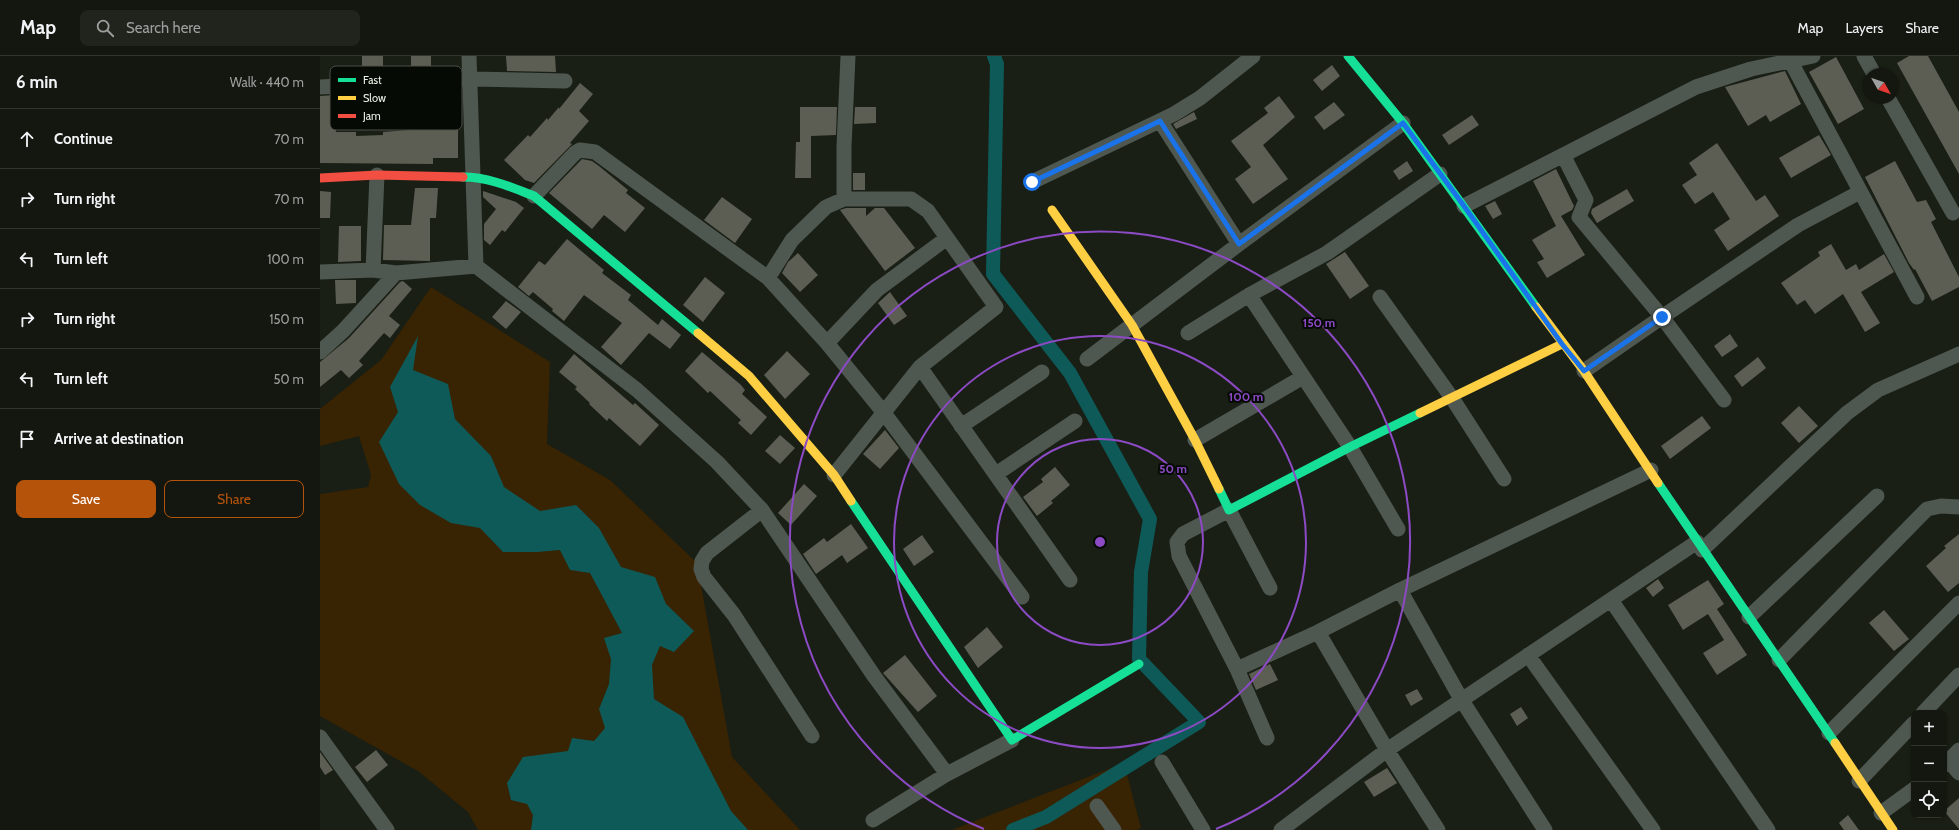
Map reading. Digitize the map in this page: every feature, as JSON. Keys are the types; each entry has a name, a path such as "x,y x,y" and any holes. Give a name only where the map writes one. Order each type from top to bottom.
{"street":[{"path":"469,56 476,266"},
{"path":"844,199 844,147 848,56"},
{"path":"1032,182 1160,121 1200,98 1253,56"},
{"path":"1348,56 1403,123 1562,344 1584,371 1700,546 1829,733 1859,781 1893,830"},
{"path":"1464,206 1696,87 1751,69 1791,62 1813,56"},
{"path":"1864,56 1871,68"},
{"path":"1791,62 1917,297"},
{"path":"462,79 565,81"},
{"path":"320,87 330,86"},
{"path":"1891,104 1953,213"},
{"path":"1160,121 1239,244"},
{"path":"1087,359 1403,123"},
{"path":"534,196 575,153 580,150 595,152 768,278 828,343 884,413 1022,598"},
{"path":"1563,155 1586,200 1579,217 1662,317 1724,400"},
{"path":"1188,333 1249,295 1326,253 1440,174"},
{"path":"373,270 377,175"},
{"path":"320,178 377,175 473,176 501,183 534,196 744,370 834,475 1012,740"},
{"path":"1584,371 1798,225 1860,192"},
{"path":"768,278 792,240 826,207 844,199 911,199 928,211 996,307 920,367 834,475"},
{"path":"1052,210 1132,325 1195,440 1229,510 1270,588"},
{"path":"828,343 876,290 947,238"},
{"path":"320,272 373,270 396,273 476,266 637,390 717,462 762,510 874,676 947,774"},
{"path":"320,352 343,331 396,273"},
{"path":"1249,295 1350,447 1398,529"},
{"path":"1380,297 1452,398 1504,479"},
{"path":"1267,738 1237,669 1177,549 1177,542 1183,534 1350,447 1562,344"},
{"path":"1280,830 1387,750 1461,699 1611,600 1700,546 1847,413 1878,390 1959,354"},
{"path":"920,367 1070,580"},
{"path":"962,426 1042,372"},
{"path":"1195,440 1303,377"},
{"path":"996,474 1075,421"},
{"path":"1237,669 1318,632 1400,590 1651,470"},
{"path":"1749,617 1877,496"},
{"path":"1779,660 1927,510 1941,506 1959,507"},
{"path":"762,510 707,554 702,561 701,569 704,577 734,615 812,736"},
{"path":"1400,590 1461,699 1545,830"},
{"path":"1611,600 1768,830"},
{"path":"1829,733 1959,603"},
{"path":"1318,632 1387,750 1438,830"},
{"path":"1528,655 1653,830"},
{"path":"873,820 947,774 1012,740 1139,664"},
{"path":"1926,710 1959,675"},
{"path":"1859,781 1911,726"},
{"path":"320,737 387,830"},
{"path":"1951,758 1959,773"},
{"path":"1162,762 1203,830"},
{"path":"1881,813 1911,791"},
{"path":"1097,806 1114,830"}],"shaded area":[{"path":"431,287 550,362 547,444 610,480 697,563 732,757 800,830 478,830 468,812 418,771 320,716 320,494 368,487 371,475 359,436 320,446 320,409 381,360"},
{"path":"1124,763 1141,828 1137,830 952,830"}],"water":[{"path":"418,336 413,370 448,384 455,419 491,456 504,487 540,511 576,505 599,528 621,567 655,577 666,604 694,631 674,652 660,646 652,665 654,699 683,717 731,811 748,830 531,830 533,815 527,804 511,800 507,783 523,757 568,751 572,738 594,741 605,728 599,709 609,684 611,659 604,638 622,633 590,573 570,570 560,550 503,552 480,528 451,523 420,505 399,484 379,442 398,412 390,387"}],"building":[{"path":"362,56 383,56 383,66 362,66"},
{"path":"411,56 431,56 431,66 411,66"},
{"path":"506,56 555,56 556,72 507,71"},
{"path":"1909,56 1928,56 1959,112 1959,174 1897,63"},
{"path":"1836,57 1864,109 1838,124 1809,72"},
{"path":"1332,65 1340,76 1322,91 1313,80"},
{"path":"1785,71 1801,104 1770,122 1766,115 1748,126 1725,87"},
{"path":"580,83 593,94 579,111 589,121 570,143 572,144 534,183 525,180 504,160 528,135 530,137 559,107 559,109"},
{"path":"330,95 330,130 336,130 336,132 356,132 356,136 383,135 383,132 408,130 458,130 458,158 433,158 433,164 320,163 320,96"},
{"path":"1279,96 1295,117 1263,145 1288,179 1253,204 1235,179 1251,167 1231,141 1268,113 1264,108"},
{"path":"1334,102 1345,115 1324,130 1314,117"},
{"path":"800,107 837,107 836,135 811,136 811,178 795,178 796,142 800,142"},
{"path":"855,107 876,107 876,123 854,124"},
{"path":"1194,112 1197,119 1176,129 1173,124"},
{"path":"1472,115 1479,125 1449,145 1442,135"},
{"path":"1819,135 1831,155 1791,178 1779,158"},
{"path":"1717,143 1756,201 1765,195 1779,216 1728,251 1714,230 1730,219 1713,192 1695,204 1682,185 1697,175 1689,163"},
{"path":"582,159 592,161 599,166 628,190 626,193 645,208 625,232 604,215 592,229 549,193"},
{"path":"1407,161 1413,171 1399,180 1393,171"},
{"path":"1895,161 1917,202 1926,200 1936,219 1931,222 1959,277 1959,287 1932,301 1915,269 1914,270 1909,263 1865,177"},
{"path":"1556,169 1574,206 1572,210 1561,216 1585,255 1547,278 1537,262 1544,259 1532,240 1556,226 1533,181"},
{"path":"853,173 865,173 865,190 853,190"},
{"path":"415,188 438,188 436,218 430,218 430,261 383,260 384,225 411,225"},
{"path":"1627,189 1634,201 1597,223 1591,213 1592,209"},
{"path":"320,191 331,192 330,218 320,218"},
{"path":"483,191 516,202 524,208 505,232 502,230 490,245 484,240 484,224 496,209 483,197"},
{"path":"722,197 752,219 735,243 704,220"},
{"path":"1495,201 1502,214 1493,219 1485,206"},
{"path":"846,208 866,208 866,216 875,208 884,208 915,248 885,271 840,210"},
{"path":"339,226 361,226 361,261 338,262"},
{"path":"567,239 604,270 602,273 631,295 628,300 658,325 662,319 681,335 670,349 649,333 621,365 601,347 622,323 584,295 564,321 552,311 553,309 533,292 529,296 518,287 539,261 545,265"},
{"path":"1831,244 1846,270 1856,264 1859,270 1884,254 1894,272 1861,292 1880,323 1865,332 1843,294 1815,314 1805,300 1797,305 1781,283 1820,256 1818,252"},
{"path":"1345,252 1369,286 1350,299 1326,264"},
{"path":"798,253 818,275 800,292 782,273 788,262"},
{"path":"705,277 725,293 703,322 683,305"},
{"path":"335,280 356,280 356,303 336,304"},
{"path":"403,281 412,289 389,316 400,325 390,338 384,333 359,361 363,365 349,378 341,370 320,387 320,362 349,338 400,282"},
{"path":"890,292 907,316 894,325 878,303"},
{"path":"506,301 521,312 506,329 492,317"},
{"path":"1730,334 1738,346 1722,357 1714,346"},
{"path":"787,351 810,374 785,399 764,375"},
{"path":"702,352 741,385 745,390 742,394 767,417 751,435 738,423 741,420 710,391 708,393 685,371"},
{"path":"574,354 633,405 635,403 659,425 640,446 609,418 607,421 575,389 577,387 559,372"},
{"path":"1758,357 1766,368 1742,387 1734,376"},
{"path":"1799,406 1818,426 1799,443 1781,423"},
{"path":"1702,416 1711,428 1670,459 1661,446"},
{"path":"885,430 899,448 880,469 863,454"},
{"path":"780,435 795,448 780,464 765,451"},
{"path":"1055,467 1070,485 1051,501 1053,503 1037,516 1023,497 1043,482 1041,479"},
{"path":"804,484 817,496 791,525 778,513"},
{"path":"851,524 868,548 847,563 842,555 816,574 803,554 824,538 827,542"},
{"path":"1959,534 1959,583 1948,592 1926,566 1946,548 1944,546"},
{"path":"922,535 934,552 914,566 903,549"},
{"path":"1658,579 1664,588 1653,597 1646,588"},
{"path":"1708,580 1724,604 1717,609 1747,655 1717,675 1703,653 1724,640 1708,614 1683,630 1668,605"},
{"path":"1884,610 1909,639 1894,651 1869,623"},
{"path":"987,627 1003,647 978,668 964,647"},
{"path":"905,655 937,696 918,712 883,673"},
{"path":"1270,664 1278,680 1256,690 1249,674"},
{"path":"1417,689 1423,699 1411,706 1405,695"},
{"path":"1521,707 1528,718 1517,726 1510,714"},
{"path":"376,750 388,765 367,782 355,767"},
{"path":"320,752 333,770 325,775 320,767"},
{"path":"1387,768 1397,783 1374,797 1364,782"},
{"path":"1959,798 1959,829 1947,815 1947,808"},
{"path":"1848,815 1859,830 1844,830 1839,823"}],"waterway":[{"path":"994,56 997,64 993,274 1070,373 1150,519 1141,572 1139,659 1199,722 1046,817 1013,830"}],"traffic: fast":[{"path":"1348,56 1403,123 1536,307"},
{"path":"463,177 472,177 490,181 534,196 698,333"},
{"path":"1219,489 1229,510 1350,447 1420,413"},
{"path":"1658,483 1835,743"},
{"path":"851,501 1012,740 1139,664"}],"traffic: slow":[{"path":"1052,210 1132,325 1195,440 1219,489"},
{"path":"1536,307 1584,371 1658,483"},
{"path":"698,333 749,376 834,475 851,501"},
{"path":"1420,413 1562,344"},
{"path":"1835,743 1893,830"}],"traffic: jam":[{"path":"320,178 377,175 463,177"}],"route":[{"path":"1032,182 1160,121 1239,244 1403,123 1562,344 1584,371 1662,317"}]}
